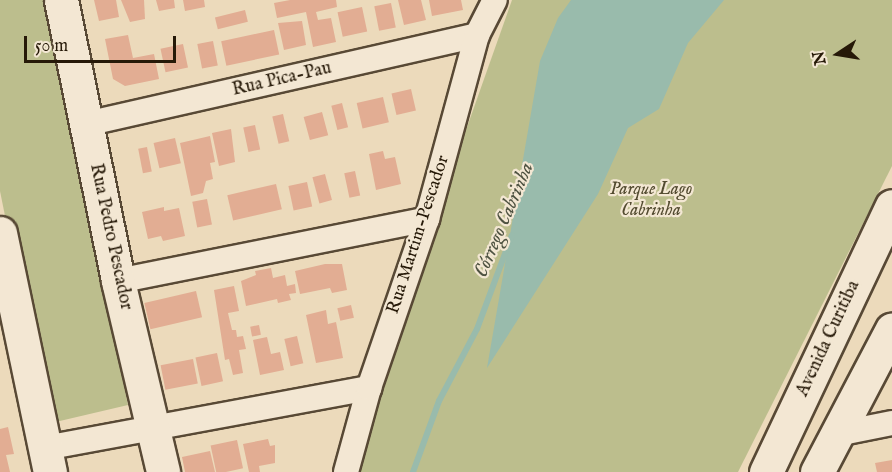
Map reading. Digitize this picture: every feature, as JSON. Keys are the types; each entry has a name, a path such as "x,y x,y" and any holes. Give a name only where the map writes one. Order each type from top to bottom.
{"street":[{"name":"Rua Pedro Pescador","path":"61,0 118,281 155,428 163,472"},
{"name":"Rua Martim-Pescador","path":"346,472 369,388 427,219 477,35 495,0"},
{"name":"Rua Pica-Pau","path":"86,124 477,35"},
{"name":"Avenida Curitiba","path":"766,472 892,206"},
{"path":"118,281 427,219"},
{"path":"0,233 47,460 155,428 369,388"},
{"path":"817,472 892,329"},
{"path":"837,434 892,423"}],"green space":[{"path":"0,0 43,0 128,405 47,424 0,191"},
{"name":"Parque Lago Cabrinha","path":"512,0 892,0 892,166 738,472 359,472 376,384"}],"shaded area":[{"path":"571,0 724,0 688,43 659,109 628,128 598,194 487,368 540,61 558,18"}],"building":[{"path":"94,0 116,0 119,17 99,21"},
{"path":"121,0 144,0 145,19 130,22"},
{"path":"156,0 174,0 175,8 159,11"},
{"path":"183,0 204,0 205,7 185,11"},
{"path":"290,0 336,0 337,7 316,12 318,20 331,18 336,42 313,47 306,12 277,18 274,3"},
{"path":"398,0 421,0 426,20 404,25"},
{"path":"429,0 461,0 463,10 432,16"},
{"path":"391,3 396,28 379,31 374,6"},
{"path":"362,7 367,31 343,37 338,12"},
{"path":"245,10 248,22 218,29 215,17"},
{"path":"302,21 306,45 284,50 278,23"},
{"path":"274,30 279,54 226,66 221,41"},
{"path":"128,35 133,58 154,54 159,79 125,86 113,79 105,39"},
{"path":"213,41 218,66 202,69 197,44"},
{"path":"183,44 188,67 165,72 161,49"},
{"path":"411,89 416,110 396,115 392,93"},
{"path":"383,97 389,122 363,128 357,103"},
{"path":"342,103 348,127 337,130 331,106"},
{"path":"322,112 328,135 310,140 304,117"},
{"path":"283,114 289,141 279,144 272,116"},
{"path":"255,125 260,149 248,152 243,127"},
{"path":"231,129 235,162 219,166 212,133"},
{"path":"210,136 215,162 210,163 213,179 206,181 203,193 191,196 180,143"},
{"path":"175,138 181,163 159,168 154,143"},
{"path":"147,147 152,172 143,173 138,149"},
{"path":"383,151 385,159 395,157 401,184 376,190 369,154"},
{"path":"355,171 360,195 349,198 344,173"},
{"path":"325,174 332,200 319,203 312,177"},
{"path":"307,182 312,206 294,210 288,186"},
{"path":"276,184 282,209 233,221 227,195"},
{"path":"207,199 212,225 197,227 192,202"},
{"path":"164,207 164,211 179,208 185,236 163,241 161,236 148,239 142,212"},
{"path":"325,264 342,264 347,290 332,293 330,288 300,294 295,271"},
{"path":"271,268 273,278 285,275 287,286 295,284 296,293 289,294 291,300 278,303 277,299 246,306 241,281 256,275 255,271"},
{"path":"234,286 239,311 228,313 232,330 236,330 237,337 243,336 246,349 239,350 243,373 233,375 229,359 225,360 214,290"},
{"path":"196,291 202,317 150,329 144,303"},
{"path":"351,305 354,318 340,321 337,308"},
{"path":"326,310 328,324 336,322 343,358 316,363 306,315"},
{"path":"259,325 261,335 252,337 250,327"},
{"path":"297,336 303,363 291,366 284,339"},
{"path":"267,337 271,354 280,352 284,370 260,375 253,340"},
{"path":"217,353 223,381 202,386 195,358"},
{"path":"193,359 198,384 165,390 161,365"},
{"path":"8,427 14,454 6,455 10,472 0,472 0,429"},
{"path":"268,439 270,446 275,445 275,463 259,466 260,472 249,472 243,444"},
{"path":"237,440 243,468 216,472 211,446"},
{"path":"210,451 215,472 185,472 182,457"},
{"path":"892,460 892,472 877,472 875,463"}],"waterway":[{"name":"Córrego Cabrinha","path":"413,472 439,401 477,329 512,235"}]}
